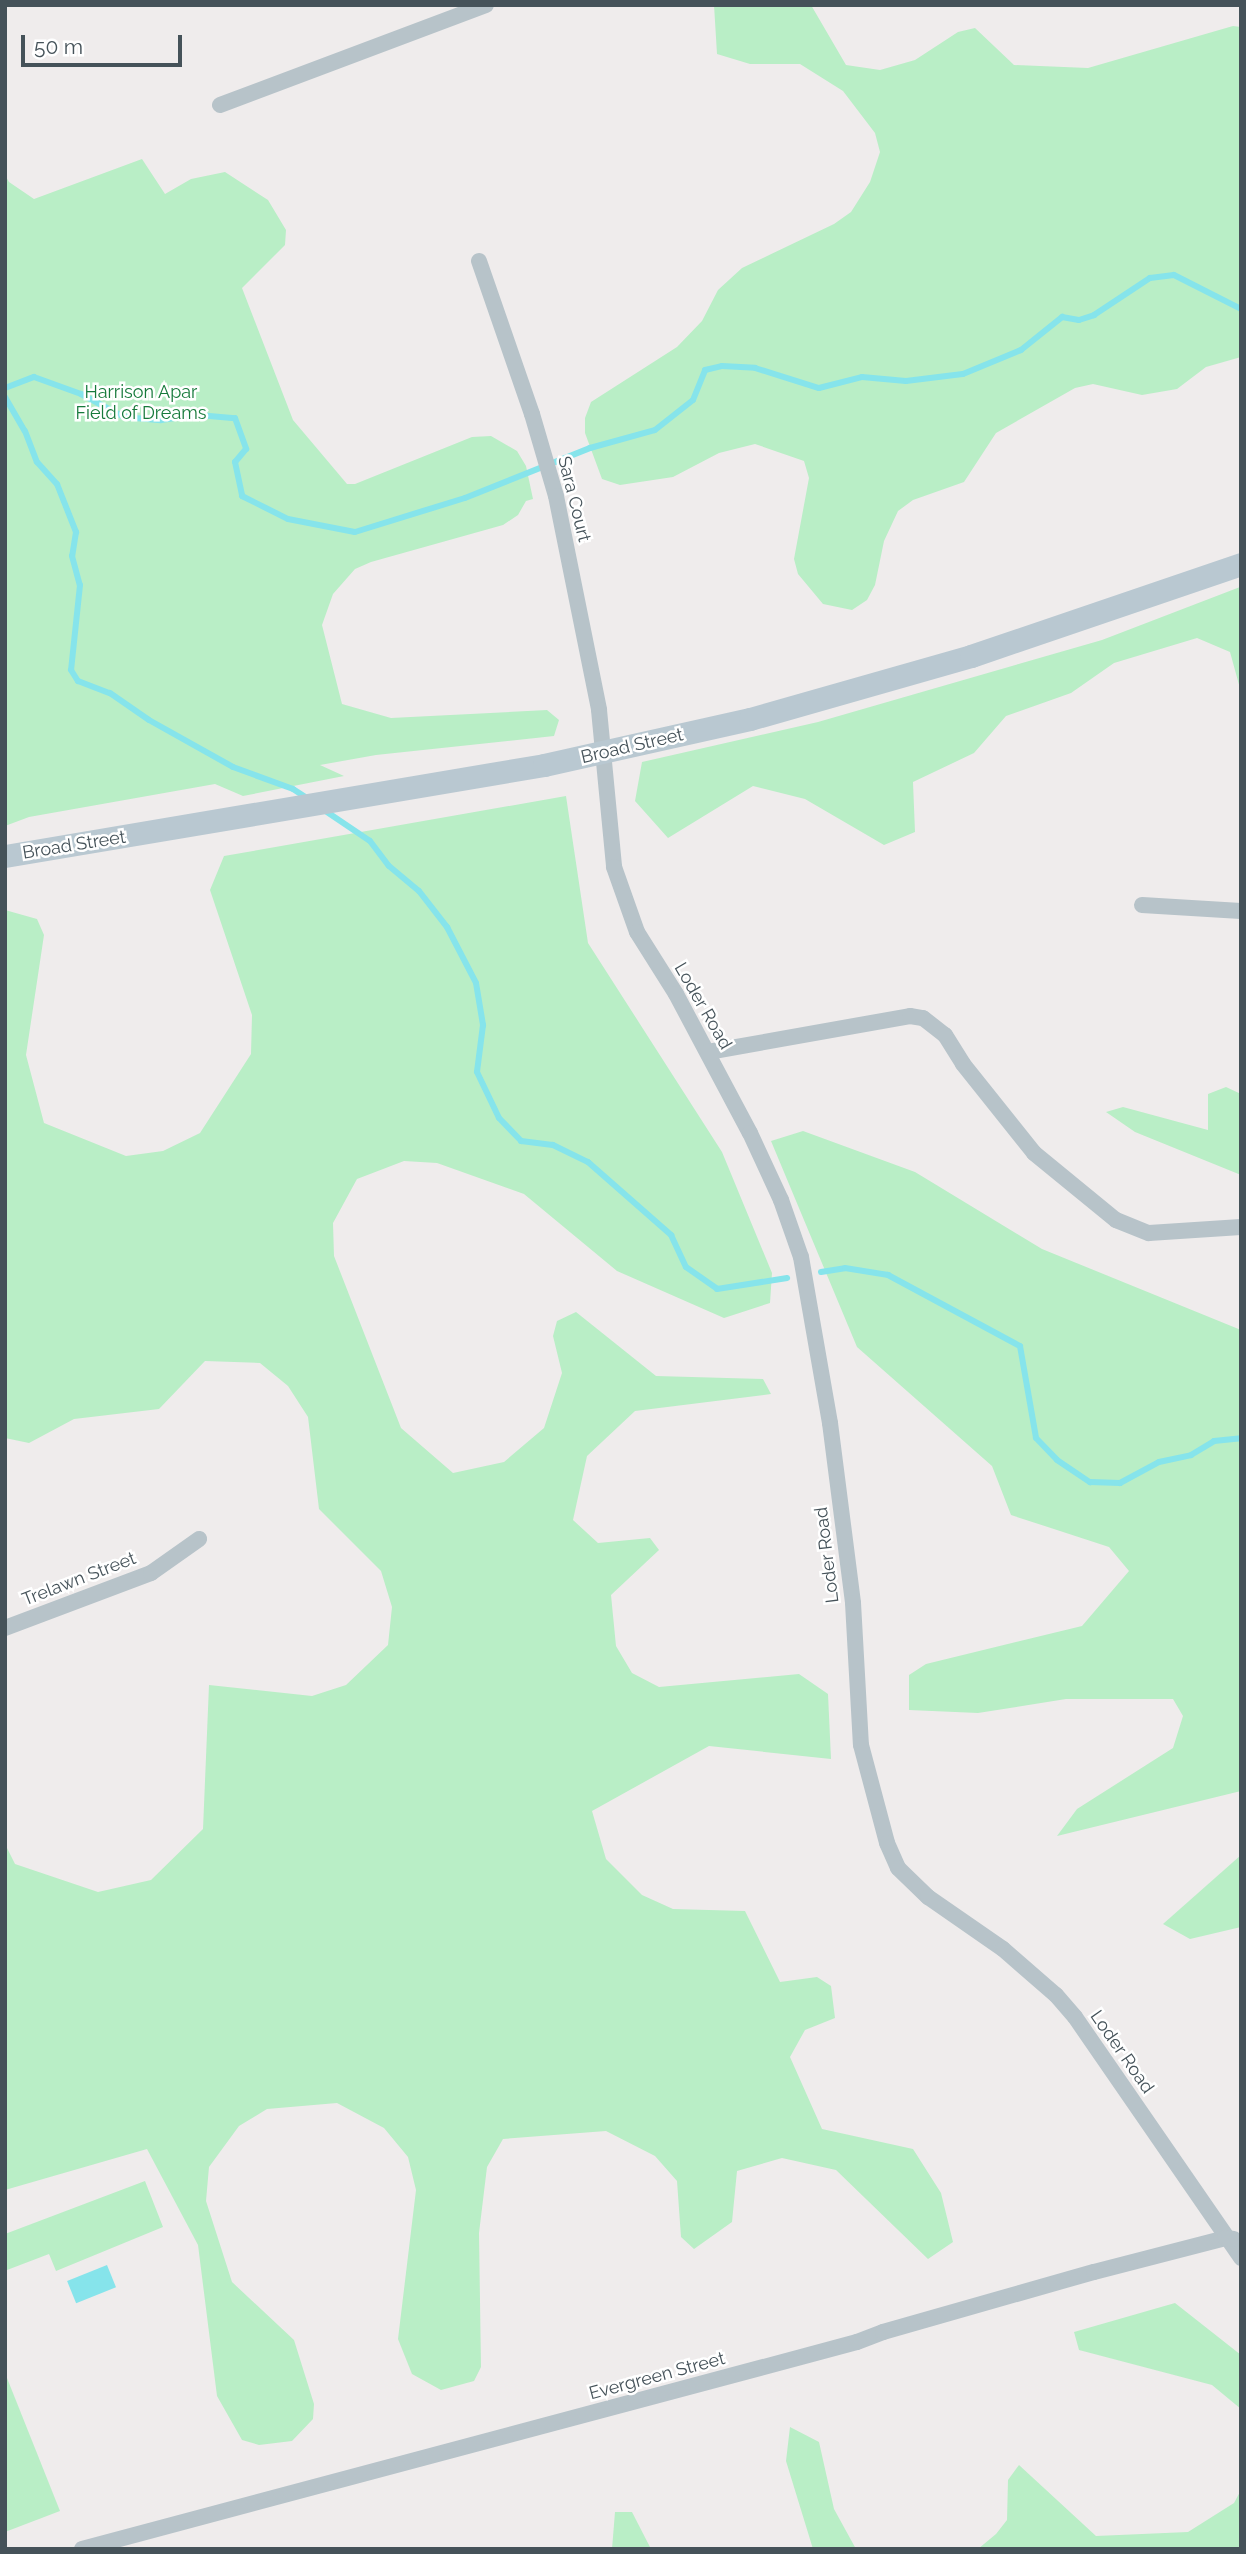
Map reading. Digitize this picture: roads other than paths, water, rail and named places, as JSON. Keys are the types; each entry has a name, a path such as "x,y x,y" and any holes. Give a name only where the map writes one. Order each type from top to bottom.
{"street":[{"path":"220,104 486,5"},
{"name":"Sara Court","path":"479,261 532,414 556,496 599,710 603,754"},
{"name":"Broad Street","path":"5,856 335,802 603,754 750,719 971,656 1241,564"},
{"name":"Loder Road","path":"603,754 614,867 637,932 708,1052 765,1167 801,1257 830,1423 853,1603 861,1745 887,1843 898,1868 928,1898 1003,1948 1062,2003 1233,2239 1241,2258"},
{"path":"1142,905 1241,911"},
{"path":"708,1052 910,1017 923,1018 945,1035 963,1064 1034,1153 1116,1220 1149,1233 1241,1227"},
{"name":"Trelawn Street","path":"5,1628 151,1573 199,1539"},
{"name":"Evergreen Street","path":"82,2549 844,2346 993,2299 1233,2239"}],"water":[{"path":"107,2265 116,2287 76,2303 67,2281"}],"waterway":[{"path":"5,388 34,377 81,394 124,417 161,420 198,415 235,418 246,449 235,462 242,496 288,519 355,532 465,498 590,448 655,430 693,400 705,370 722,366 755,368 819,388 862,377 906,381 963,374 1021,350 1062,317 1079,320 1094,315 1150,278 1174,275 1241,309"},
{"path":"5,397 25,431 37,462 57,484 76,532 72,556 80,585 71,670 78,681 110,693 149,720 233,767 293,789 307,798"},
{"path":"324,810 370,841 389,866 419,891 447,927 476,983 483,1025 477,1072 499,1118 521,1141 553,1145 588,1162 671,1235 686,1267 717,1289 787,1278"},
{"path":"821,1272 845,1268 888,1275 1020,1346 1036,1438 1057,1460 1090,1482 1120,1483 1159,1462 1191,1455 1214,1441 1241,1438"}],"park label":[{"name":"Harrison Apar Field of Dreams","path":"141,403"}]}
